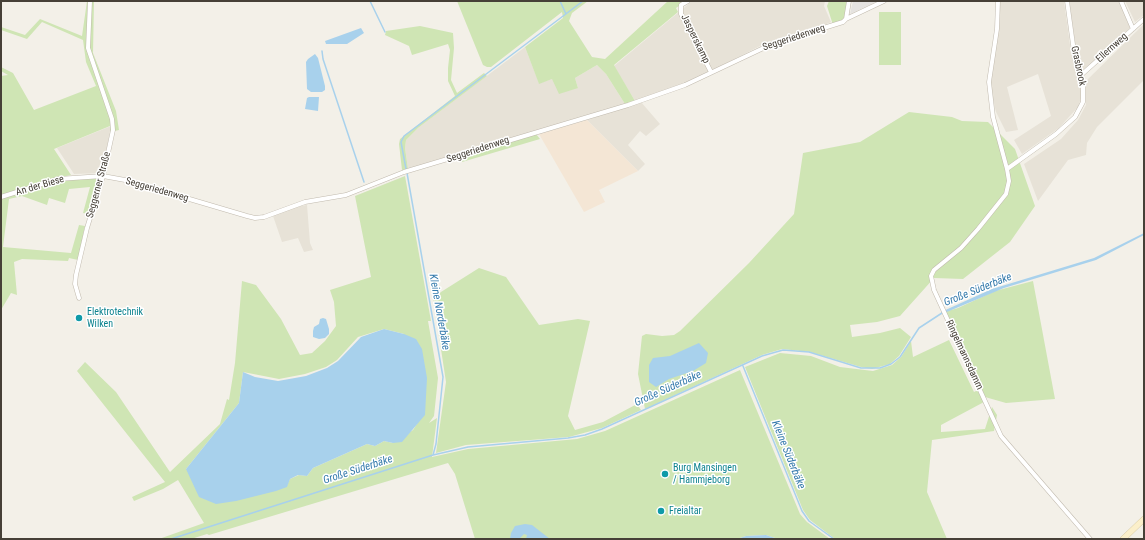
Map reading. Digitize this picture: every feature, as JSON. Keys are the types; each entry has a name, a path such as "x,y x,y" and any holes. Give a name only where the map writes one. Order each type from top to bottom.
{"main road":[{"path":"1124,539 1144,519"}],"street":[{"name":"Seggerner Straße","path":"79,298 75,284 76,275 87,228 104,176 113,130 112,118 88,48 90,1"},
{"name":"Jasperskamp","path":"688,1 681,5 681,14 711,72"},
{"path":"846,19 849,1"},
{"name":"Seggeriedenweg","path":"104,176 125,180 254,218 275,214 305,202 346,195 406,171 628,105 685,85 772,44 843,22 846,19 884,1"},
{"name":"Ringelmannsdamm","path":"998,1 989,82 993,117 1007,168 1009,181 1004,198 961,248 934,270 931,276 934,290 1001,436 1090,539"},
{"name":"Grasbrook","path":"1007,168 1056,134 1075,117 1081,107 1084,96 1075,59 1067,1"},
{"path":"1122,1 1133,29"},
{"name":"Ellernweg","path":"1080,76 1144,19"},
{"name":"An der Biese","path":"1,197 58,178 104,176"}],"shaded area":[{"path":"692,1 825,1 824,6 831,22 815,29 762,45 693,80 635,101 614,66"},
{"path":"853,1 878,1 850,14"},
{"path":"999,1 1064,1 1070,45 1082,95 1078,107 1059,128 1022,154 1014,140 1051,116 1038,74 1007,87 1018,130 1006,132 996,112 989,82"},
{"path":"1069,1 1119,1 1130,28 1082,72 1078,63"},
{"path":"1125,1 1144,1 1144,15 1135,22"},
{"path":"1144,24 1144,80 1097,127 1087,143 1086,155 1068,160 1038,201 1024,164 1061,139 1078,120 1086,105 1086,81"},
{"path":"525,47 539,83 552,79 578,88 575,78 597,65 606,74 625,104 408,169 405,148 406,140 418,128"},
{"path":"641,102 660,124 646,136 640,131 628,145 645,164 638,171 587,120"},
{"path":"587,120 638,171 599,190 605,202 584,212 539,134"},
{"path":"111,126 102,173 74,174 57,148"},
{"path":"307,205 310,243 313,250 304,252 298,238 282,242 273,216 294,207"}],"green space":[{"path":"87,1 94,1 93,53 116,111 119,130 110,132 110,126 54,149 71,175 56,178 59,180 101,178 90,214 83,213 90,187 69,189 65,203 49,198 47,205 22,196 9,199 3,247 71,253 79,225 85,226 78,260 69,258 68,261 22,259 14,262 17,295 11,293 1,310 1,76 8,75 1,71 1,67 13,73 34,110 96,86 86,62 83,40 42,22 27,39 1,30 1,27 25,35 40,19 82,36"},
{"path":"457,1 588,1 572,13 569,21 592,57 605,59 668,1 686,1 676,8 678,12 614,65 635,101 625,104 606,74 597,65 575,78 578,88 559,94 552,79 539,84 525,47 563,18 562,12 491,67 487,67 483,65"},
{"path":"829,1 850,1 845,19 833,25 827,6"},
{"path":"879,12 901,12 901,65 879,65"},
{"path":"420,26 453,33 454,48 451,80 457,93 484,73 487,76 418,128 406,140 405,148 408,169 402,170 399,144 400,139 455,96 448,81 450,50 448,44 412,55 409,46 385,35 386,31"},
{"path":"909,112 952,117 962,121 988,122 1015,149 1035,206 1010,242 963,279 934,278 900,316 877,322 850,325 852,337 880,333 900,328 911,337 899,356 890,364 872,369 810,352 782,349 762,355 645,409 638,374 642,336 646,334 662,336 674,335 680,331 749,263 794,214 803,153 860,142"},
{"path":"536,134 540,139 462,162 461,157"},
{"path":"405,176 431,321 428,321 438,378 434,416 429,423 437,418 432,457 468,449 577,439 605,431 740,370 800,514 807,522 830,539 778,539 766,535 746,536 737,539 475,539 455,474 448,463 209,535 207,534 191,539 159,539 204,523 178,480 163,489 134,501 132,497 165,482 77,371 85,362 116,392 170,472 220,424 227,399 229,400 235,363 242,281 256,285 281,319 300,355 312,353 325,341 336,326 334,302 330,290 371,277 355,196","holes":["384,329 404,334 418,422 413,430 393,443 384,441 375,446 367,444 313,468 307,476 299,475 290,479 286,487 186,469 239,403 243,372 279,379 305,374 326,367 337,360 358,337"]},
{"path":"479,268 506,277 539,325 578,319 590,321 568,416 575,430 603,422 637,404 641,410 602,428 569,437 466,445 436,453 446,382 433,297"},
{"path":"1033,281 1055,399 1006,403 985,397 944,312 958,308 995,291"},
{"path":"949,340 974,392 978,390 984,402 941,425 941,432 985,429 992,407 997,415 994,431 932,440 927,492 947,539 835,539 810,520 803,510 745,367 780,353 811,356 840,367 873,371 892,365 901,357 911,341 913,357"}],"water":[{"path":"361,28 364,33 347,44 326,44 325,41"},
{"path":"315,54 318,58 325,86 325,90 322,92 311,92 307,89 306,62"},
{"path":"319,97 318,111 305,109 307,98"},
{"path":"1144,233 1144,235 1096,260 1004,288 942,314 941,312 992,289 1094,258"},
{"path":"320,319 326,319 329,334 325,338 319,339 313,337 314,327 319,324"},
{"path":"384,329 416,339 422,349 427,378 425,415 402,442 393,443 384,441 375,446 367,444 313,468 307,476 298,475 290,479 287,487 276,491 236,501 216,504 199,497 186,469 239,403 243,372 255,377 278,381 306,376 327,368 338,361 361,337"},
{"path":"699,343 708,353 706,363 693,371 669,379 656,387 649,382 649,365 653,358 670,356"},
{"path":"525,524 532,525 550,539 526,539 527,535 524,534 519,539 510,539 511,533 515,526"},
{"path":"766,535 778,539 737,539 746,536"}],"waterway":[{"path":"370,1 385,32"},
{"path":"560,1 566,14"},
{"name":"Kleine Norderbäke","path":"406,169 401,142 404,136 583,1"},
{"path":"322,51 323,59 364,182"},
{"name":"Kleine Norderbäke","path":"407,173 443,377 436,444 433,455"},
{"name":"Große Süderbäke","path":"171,539 433,455 468,447 568,438 585,435 602,429 762,356 783,350 809,352 861,368 880,368 891,364 900,357 919,328 942,313"},
{"name":"Kleine Süderbäke","path":"743,366 802,511 809,521 834,539"}],"place":[{"name":"Elektrotechnik Wilken","path":"79,318"},
{"name":"Burg Mansingen / Hammjeborg","path":"665,474"},
{"name":"Freialtar","path":"661,511"}]}
